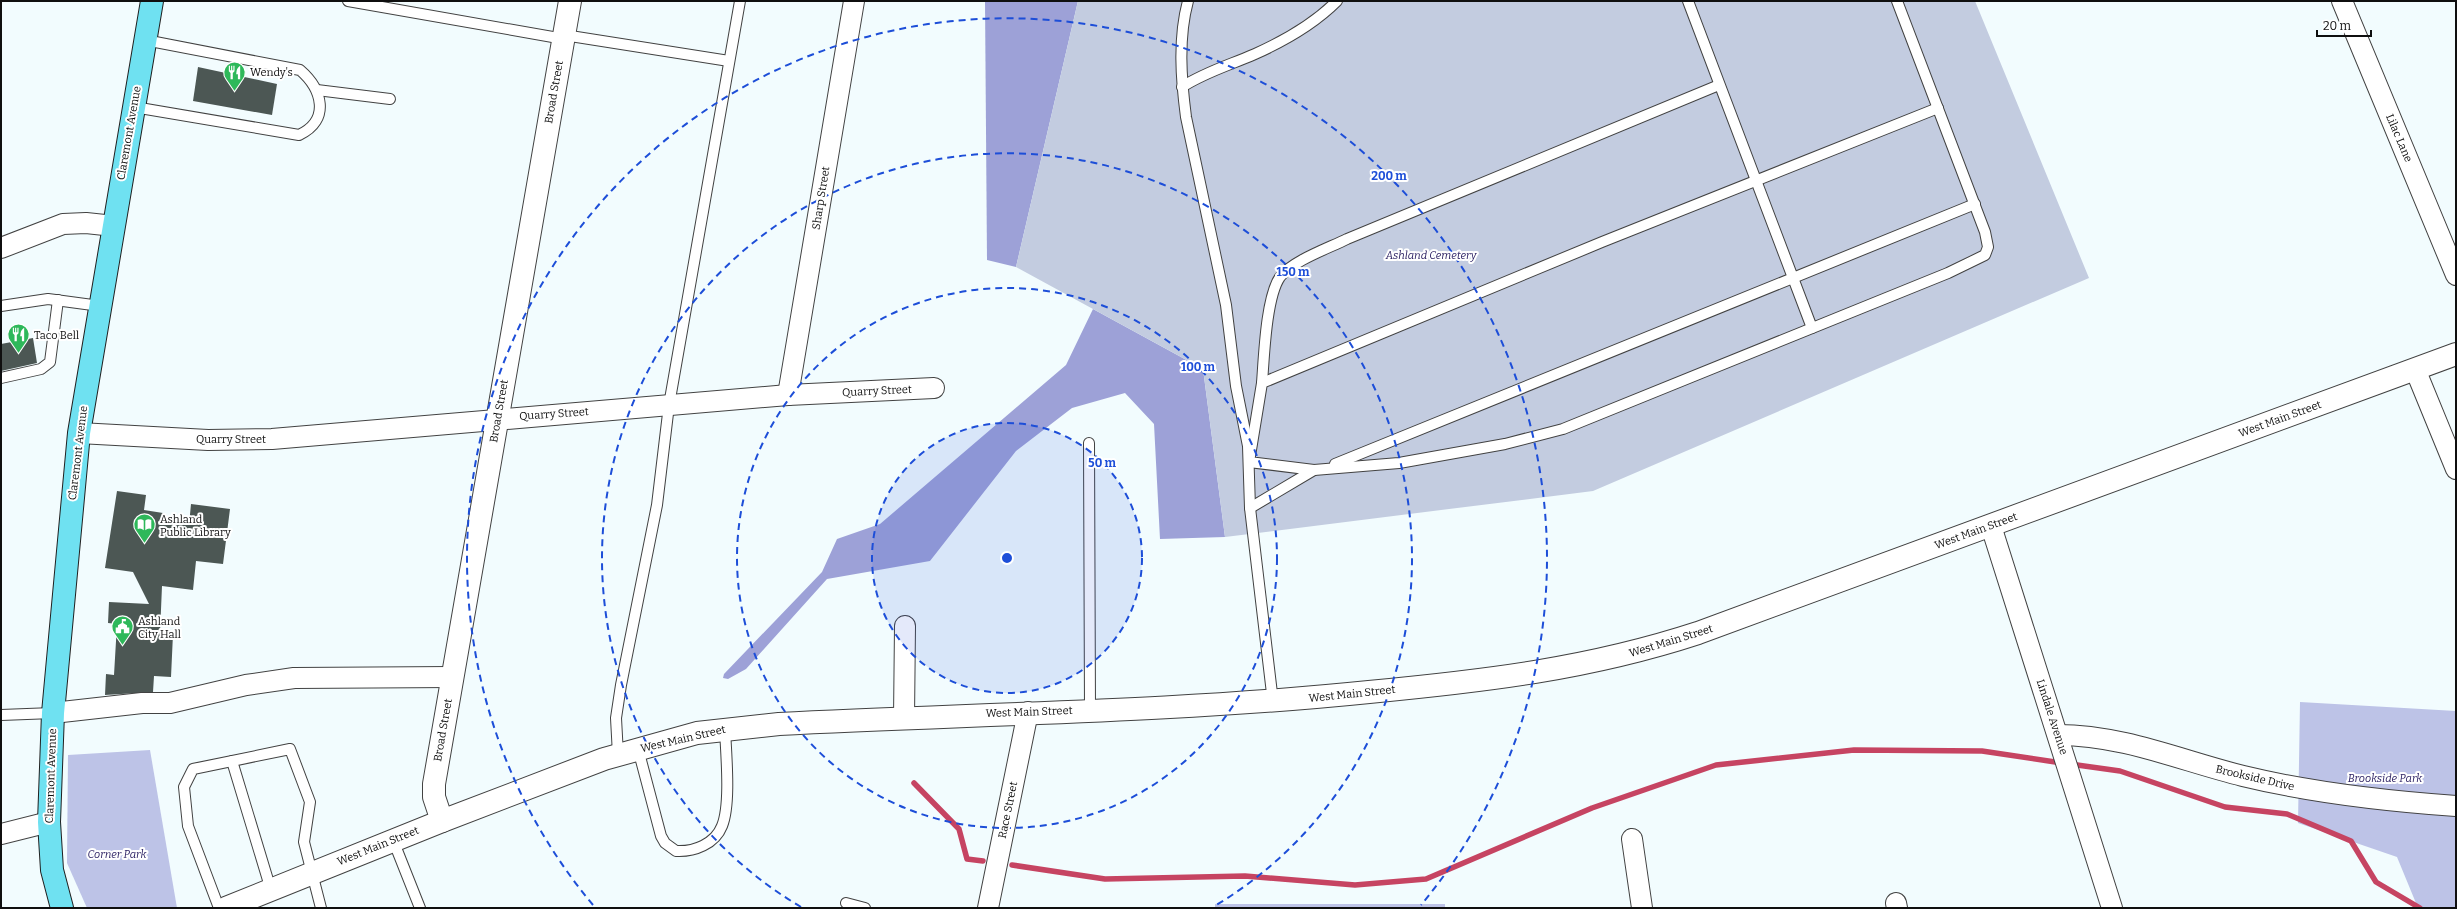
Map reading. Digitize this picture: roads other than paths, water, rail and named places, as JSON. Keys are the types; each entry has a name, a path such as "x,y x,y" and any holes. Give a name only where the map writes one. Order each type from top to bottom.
{"main road":[{"name":"Claremont Avenue","path":"62,908 52,870 49,822 53,713 79,433 152,1"}],"street":[{"name":"Broad Street","path":"442,821 434,797 434,784 570,1"},
{"name":"Sharp Street","path":"788,395 854,1"},
{"name":"Lilac Lane","path":"2342,1 2456,275"},
{"path":"1,248 63,224 86,223 114,226"},
{"name":"West Main Street","path":"226,908 566,772 628,752 725,728 1028,712 1273,702 1463,683 1604,660 1698,633 2456,354"},
{"path":"2415,369 2456,469"},
{"name":"Quarry Street","path":"79,433 208,440 272,439 498,418 788,395 934,388"},
{"name":"Lindale Avenue","path":"1991,526 2060,739 2112,908"},
{"path":"904,718 905,626"},
{"path":"53,713 142,703 170,703 246,685 294,678 452,677"},
{"name":"Race Street","path":"988,908 1028,712"},
{"name":"Brookside Drive","path":"2060,739 2096,736 2290,787 2456,806"},
{"path":"1,834 49,822"},
{"path":"1632,839 1642,908"}],"lane":[{"path":"348,1 564,37 729,61"},
{"path":"725,728 726,782 722,827 709,842 694,850 676,851 663,840 616,718 621,685 657,505 668,405 740,1"},
{"path":"1182,87 1211,71 1276,44 1312,22 1337,1"},
{"path":"1688,1 1754,181 1812,328"},
{"path":"1249,462 1314,470 1399,463 1545,436 1948,273 1985,255 1988,242 1975,204 1897,1"},
{"path":"1187,2 1183,15 1182,87 1190,144 1226,306 1236,386 1248,446 1250,508 1273,702"},
{"path":"134,106 299,135 308,130 317,121 320,100 317,90 310,79 300,70 145,40"},
{"path":"1249,462 1262,383 1272,297 1280,277 1290,268 1347,239 1719,85"},
{"path":"317,90 390,99"},
{"path":"1262,383 1754,181 1938,108"},
{"path":"1326,468 1975,204"},
{"path":"1,306 36,299 58,300 100,306"},
{"path":"1,378 41,369 50,362 58,300"},
{"path":"1089,443 1090,710"},
{"path":"1250,508 1314,470"},
{"path":"1,715 53,713"},
{"path":"219,908 188,826 184,787 193,769 290,749 310,802 304,842 321,908"},
{"path":"232,761 270,890"},
{"path":"393,840 420,908"},
{"path":"846,903 865,908"}],"waterway":[{"path":"1012,865 1105,879 1245,876 1355,885 1426,879 1592,808 1716,765 1854,750 1982,751 2062,763"},
{"path":"2070,764 2120,771 2225,807 2287,814 2351,841 2376,882 2420,908"},
{"path":"914,783 959,829 967,859 983,861"}],"place":[{"name":"Wendy's","path":"235,92"},
{"name":"Taco Bell","path":"18,354"},
{"name":"Ashland Public Library","path":"145,544"},
{"name":"Ashland City Hall","path":"123,646"}],"park label":[{"name":"Ashland Cemetery","path":"1431,255"},
{"name":"Brookside Park","path":"2385,778"},
{"name":"Corner Park","path":"117,854"}]}
